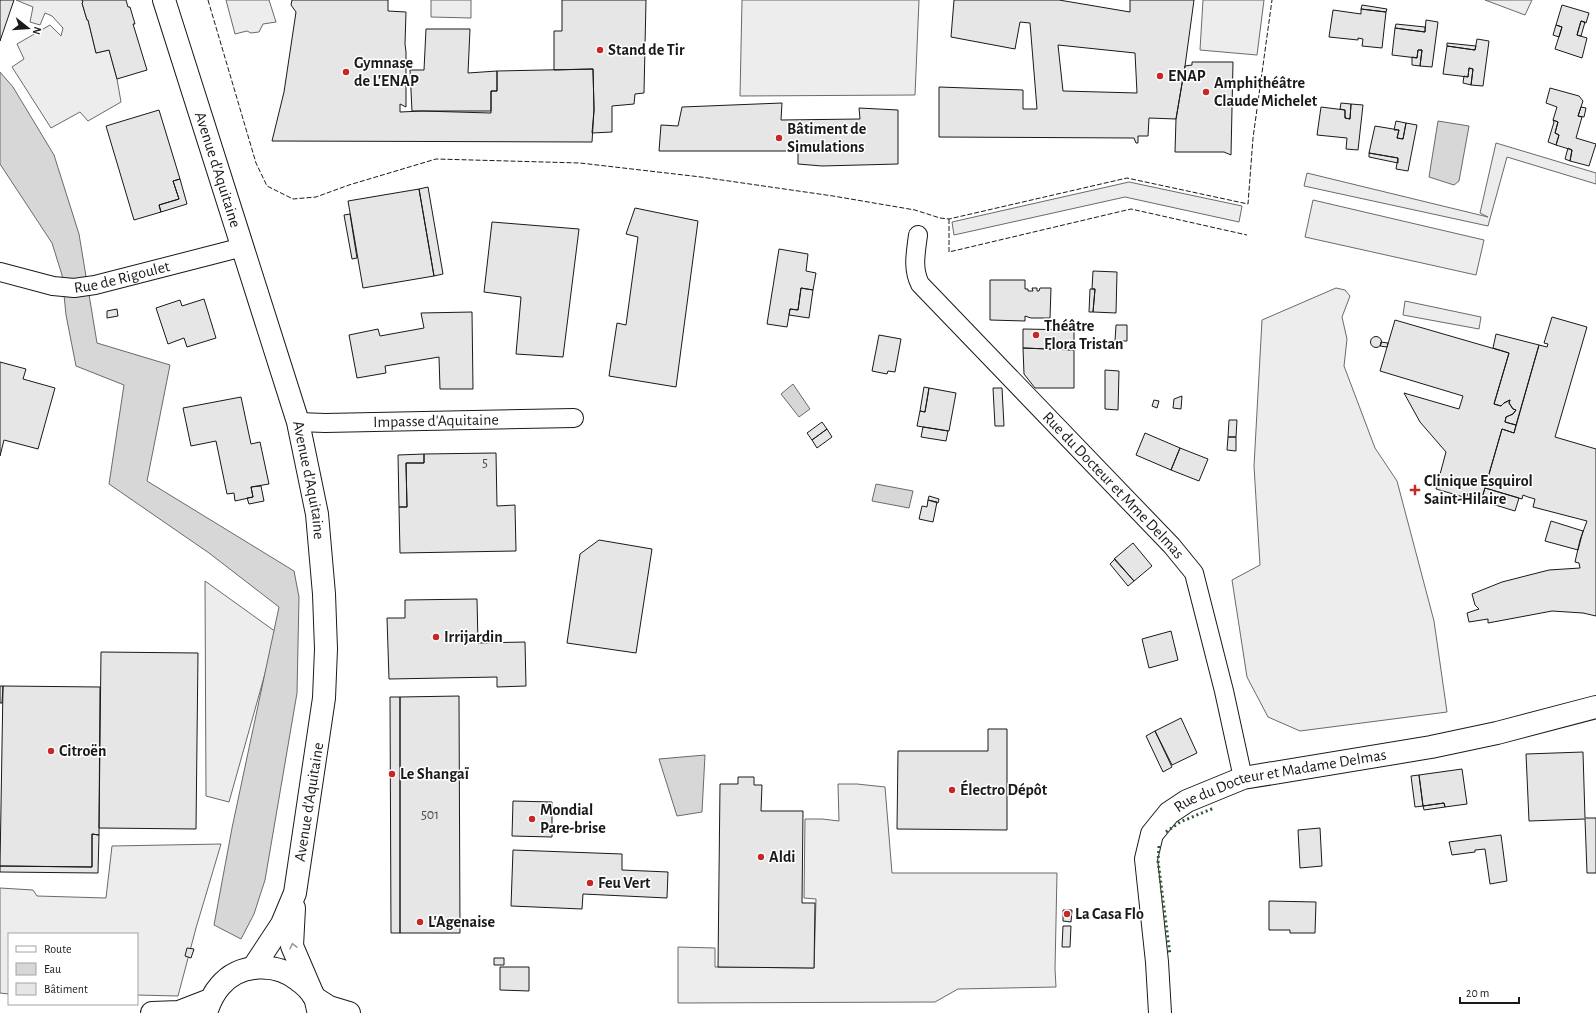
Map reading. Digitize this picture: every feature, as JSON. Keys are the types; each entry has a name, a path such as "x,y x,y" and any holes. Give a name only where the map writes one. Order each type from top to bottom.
{"street":[{"name":"Avenue d'Aquitaine","path":"164,0 298,422 317,514 324,594 326,649 324,698 295,893 282,924 252,968"},
{"name":"Rue du Docteur et Mme Delmas","path":"918,236 915,268 916,277 920,284 1172,546 1194,573 1224,691 1243,778"},
{"name":"Rue de Rigoulet","path":"0,272 53,286 74,288 96,285 243,246"},
{"name":"Impasse d'Aquitaine","path":"298,422 325,423 574,418"},
{"name":"Rue du Docteur et Madame Delmas","path":"1160,1013 1157,962 1146,859 1152,834 1169,813 1187,801 1243,778 1482,736 1511,730 1596,706"},
{"path":"295,893 292,946 315,1002"},
{"path":"152,1013 179,1012 208,1006 220,985 235,974 252,968 266,967 293,975 304,984 315,1002 349,1013"}],"shaded area":[{"path":"16,0 82,0 96,53 109,50 117,79 121,102 88,121 80,112 51,128 12,67 24,59 17,44 50,25 61,36 63,28 52,16 45,13 40,25 30,22 33,7"},
{"path":"226,0 269,0 276,22 263,24 259,32 251,33 247,31 235,34"},
{"path":"431,0 471,0 471,18 431,17"},
{"path":"742,0 919,0 915,95 740,96"},
{"path":"1203,0 1264,0 1257,55 1200,50"},
{"path":"1485,0 1532,0 1525,15"},
{"path":"1496,143 1596,173 1596,184 1507,157 1488,226 1304,186 1307,173 1488,217 1480,213"},
{"path":"1129,182 1242,206 1239,222 1125,197 954,235 952,222"},
{"path":"1313,200 1484,240 1476,275 1305,237"},
{"path":"1336,288 1345,290 1350,296 1342,317 1347,339 1344,366 1375,448 1397,481 1434,621 1447,712 1300,731 1268,717 1247,677 1232,580 1260,565 1254,466 1262,320"},
{"path":"1405,301 1481,317 1479,329 1403,315"},
{"path":"205,581 276,632 229,802 206,796"},
{"path":"838,784 857,784 885,787 892,873 1057,873 1056,987 958,989 935,1002 678,1003 678,947 715,948 715,967 814,968 816,899 804,898 805,819 839,821"},
{"path":"221,844 178,996 138,995 138,933 8,933 8,994 0,993 0,888 33,890 37,896 106,898 112,846"}],"water":[{"path":"0,72 13,87 54,155 79,234 97,343 170,365 147,481 294,571 299,597 297,693 265,880 254,914 241,939 214,925 232,828 279,607 209,553 109,484 124,385 76,366 66,315 62,275 52,243 0,164"},
{"path":"1438,121 1469,126 1459,181 1454,185 1429,177"},
{"path":"793,384 810,409 799,417 781,394"},
{"path":"876,484 913,491 909,508 872,501"},
{"path":"705,755 702,812 677,816 659,759"}],"building":[{"path":"0,0 14,0 0,41"},
{"path":"82,0 126,0 128,7 130,7 135,24 133,24 147,70 117,79 109,50 96,53"},
{"name":"Gymnase de L'ENAP","path":"292,0 388,0 388,11 406,12 406,107 400,104 400,112 422,111 491,113 491,91 497,91 497,71 593,69 594,110 592,142 272,141 284,92 296,12 291,5"},
{"name":"Stand de Tir","path":"562,0 646,0 644,93 635,94 634,104 612,106 612,132 592,133 594,110 593,69 554,70 554,31 562,31"},
{"name":"ENAP","path":"954,0 1059,0 1130,12 1130,0 1194,0 1176,119 1149,118 1148,136 1138,136 1138,143 1136,143 1134,138 939,137 939,87 1023,90 1023,109 1037,109 1030,23 1020,22 1015,49 951,37","holes":["1058,45 1135,53 1137,93 1063,91"]},
{"path":"1362,5 1387,9 1386,12 1361,9"},
{"path":"1562,5 1589,13 1586,23 1581,21 1577,35 1587,38 1582,58 1555,49 1562,27 1556,25"},
{"path":"1361,9 1386,12 1382,48 1362,46 1363,39 1358,38 1358,40 1329,37 1333,10 1361,14"},
{"path":"1426,20 1438,22 1432,67 1420,66 1422,50 1418,50 1417,58 1392,55 1395,28 1425,32"},
{"path":"1581,21 1585,22 1581,36 1577,35"},
{"path":"1396,24 1425,27 1425,32 1395,28"},
{"path":"1556,25 1562,27 1559,37 1553,35"},
{"path":"426,29 470,29 468,73 497,71 497,91 491,91 491,111 412,111 410,70 424,70"},
{"path":"1477,39 1489,41 1483,86 1471,85 1473,69 1469,68 1468,77 1443,74 1447,46 1475,50"},
{"path":"1447,43 1476,46 1475,50 1447,46"},
{"path":"1418,50 1422,50 1420,66 1412,65 1412,57 1417,58"},
{"name":"Amphithéâtre Claude Michelet","path":"1192,62 1233,62 1231,155 1224,152 1175,152 1176,119 1185,66 1192,65"},
{"path":"1469,68 1473,69 1471,85 1463,83 1464,76 1468,77"},
{"path":"1550,88 1579,96 1583,101 1578,116 1582,117 1576,138 1596,144 1589,166 1570,161 1572,150 1556,145 1559,135 1555,133 1558,122 1553,120 1557,107 1546,103"},
{"name":"Bâtiment de Simulations","path":"782,103 781,120 860,119 859,108 898,110 898,164 822,166 798,164 798,151 659,151 661,125 678,126 682,107"},
{"path":"1341,103 1351,104 1350,119 1345,118 1345,110 1340,109"},
{"path":"1351,104 1363,105 1358,150 1346,149 1347,138 1317,135 1321,107 1345,110 1345,118 1350,119"},
{"path":"1581,107 1586,108 1584,117 1578,116"},
{"path":"159,110 180,179 173,181 179,199 159,205 161,212 134,220 106,126"},
{"path":"1553,120 1558,122 1555,133 1559,135 1556,145 1548,142 1554,122"},
{"path":"1396,121 1406,123 1403,139 1397,138 1399,130 1394,130"},
{"path":"1406,123 1417,125 1408,171 1396,169 1398,158 1369,153 1375,126 1399,130 1397,138 1403,139"},
{"path":"1568,148 1572,150 1570,161 1565,159"},
{"path":"1369,153 1398,158 1398,163 1369,157"},
{"path":"180,179 187,204 161,212 159,205 179,199 173,181"},
{"path":"428,187 443,274 434,276 419,189"},
{"path":"419,189 434,276 363,288 348,201"},
{"path":"635,208 698,221 676,387 609,376 617,323 626,325 638,237 626,234"},
{"path":"350,214 357,258 352,259 344,215"},
{"path":"492,222 579,229 563,357 516,354 521,297 484,292"},
{"path":"779,249 808,254 806,271 816,273 813,290 801,288 798,310 790,309 787,327 767,324"},
{"path":"1093,271 1117,272 1116,313 1093,312 1095,289 1092,289"},
{"path":"990,280 1025,280 1025,289 1028,289 1028,291 1033,291 1032,288 1037,288 1037,291 1039,291 1040,288 1051,288 1050,318 1031,318 1025,316 1025,321 990,320"},
{"path":"801,288 813,290 809,318 789,315 790,309 798,310"},
{"path":"1090,289 1095,289 1093,312 1089,312"},
{"path":"204,299 216,338 187,347 184,338 168,344 156,308 180,300 182,306"},
{"path":"117,309 118,316 107,318 107,311"},
{"path":"472,312 473,389 440,389 439,357 385,366 386,373 357,378 349,335 378,329 380,336 424,328 421,313"},
{"path":"1552,317 1587,327 1555,437 1596,449 1596,616 1583,613 1552,611 1488,623 1488,619 1469,622 1467,613 1479,609 1475,605 1472,594 1502,582 1549,570 1580,568 1579,563 1575,562 1580,540 1587,521 1533,507 1535,499 1523,495 1522,499 1485,488 1502,429 1514,433 1539,345 1547,347 1548,344 1544,343"},
{"path":"1395,320 1509,353 1494,404 1501,406 1510,400 1509,403 1513,409 1516,410 1513,414 1506,417 1505,422 1516,425 1514,433 1502,429 1482,498 1467,494 1467,498 1436,489 1446,452 1420,422 1404,393 1459,409 1463,396 1380,371"},
{"path":"1116,325 1127,325 1127,341 1115,341"},
{"path":"1023,329 1074,330 1074,350 1023,348"},
{"path":"1496,334 1539,345 1516,425 1505,422 1506,417 1513,414 1516,410 1513,409 1509,403 1510,400 1501,406 1494,404 1509,353 1493,348"},
{"path":"879,335 901,339 895,372 888,371 887,374 872,371"},
{"path":"1376,336 1380,338 1382,342 1380,346 1376,348 1372,346 1370,342 1372,338"},
{"path":"1381,342 1388,343 1387,347 1380,346"},
{"path":"1023,348 1074,350 1074,388 1035,388 1024,374"},
{"path":"0,362 26,369 23,379 55,388 38,449 4,440 0,456"},
{"path":"1105,370 1119,371 1118,410 1105,409"},
{"path":"924,387 929,388 925,412 920,411"},
{"path":"929,388 956,393 949,431 917,426 920,411 925,412"},
{"path":"993,388 1002,388 1004,426 995,426"},
{"path":"1182,396 1181,409 1173,408 1174,399"},
{"path":"241,397 251,444 260,442 269,484 251,487 253,497 235,501 234,493 227,494 216,441 191,446 183,408"},
{"path":"1154,400 1159,401 1157,408 1152,406"},
{"path":"1229,420 1237,420 1236,437 1228,437"},
{"path":"822,422 827,429 812,440 807,433"},
{"path":"923,427 948,431 946,441 921,437"},
{"path":"827,429 832,437 817,448 812,440"},
{"path":"1145,433 1180,448 1171,470 1136,455"},
{"path":"1228,437 1236,437 1236,451 1227,450"},
{"path":"1180,448 1208,459 1199,481 1171,470"},
{"path":"496,453 497,506 515,505 516,551 400,553 399,507 407,507 406,463 424,463 424,454"},
{"path":"424,454 424,463 406,463 407,507 399,507 398,455"},
{"path":"261,486 264,501 249,504 247,498 253,497 251,487"},
{"path":"1485,488 1519,498 1515,511 1482,501"},
{"path":"929,496 939,499 938,503 928,500"},
{"path":"928,500 937,502 933,522 919,519 922,506 927,507"},
{"path":"1551,521 1583,531 1578,550 1545,541"},
{"path":"599,540 652,549 636,653 567,643 580,554"},
{"path":"1133,543 1152,566 1134,581 1114,559"},
{"path":"1115,559 1134,581 1128,586 1110,564"},
{"path":"477,599 478,643 525,642 526,686 497,687 497,677 389,679 387,618 405,618 405,600"},
{"path":"1171,631 1178,660 1149,668 1142,639"},
{"path":"101,652 198,653 196,829 99,828"},
{"path":"0,686 3,686 2,703 0,703"},
{"name":"Citroën","path":"3,686 100,687 99,835 92,834 92,867 0,866"},
{"path":"459,696 460,933 400,933 400,697"},
{"path":"390,697 400,697 400,933 391,933"},
{"path":"1181,718 1197,753 1172,765 1155,731"},
{"name":"Électro Dépôt","path":"988,729 1007,729 1007,830 897,829 898,751 988,751"},
{"path":"1155,731 1172,767 1163,772 1146,736"},
{"path":"1583,752 1585,818 1596,818 1596,873 1587,873 1585,819 1529,821 1526,754"},
{"path":"1462,769 1467,804 1445,807 1444,803 1423,806 1419,775"},
{"path":"1419,775 1423,806 1415,807 1411,776"},
{"name":"Aldi","path":"738,777 754,777 754,785 762,785 761,811 803,811 802,903 815,903 814,968 718,967 720,784 738,784"},
{"name":"Mondial Pare-brise","path":"513,801 552,802 552,837 512,836"},
{"path":"1444,803 1445,807 1424,810 1423,806"},
{"path":"1320,828 1322,866 1300,868 1298,830"},
{"path":"92,834 99,835 98,873 0,872 0,866 92,867"},
{"path":"1501,835 1507,881 1490,884 1485,849 1452,855 1449,842"},
{"name":"Feu Vert","path":"513,850 622,854 622,870 668,872 667,898 583,894 582,909 511,906"},
{"path":"1269,901 1316,902 1315,933 1290,933 1290,930 1269,930"},
{"path":"1063,910 1072,910 1071,922 1063,921"},
{"path":"1063,926 1071,926 1070,947 1062,947"},
{"path":"187,948 194,949 191,958 185,956"},
{"path":"494,958 504,958 504,965 494,965"},
{"path":"500,967 529,967 529,991 500,990"}],"hedge":[{"path":"1166,832 1180,822 1214,808"},
{"path":"1159,846 1158,861 1170,955"}],"fence":[{"path":"208,0 256,163 267,186 293,199 316,197 349,185 436,159 580,163 701,177 833,196 915,210 940,218 949,219 1127,178 1248,204 1253,138 1272,0"},
{"path":"949,219 949,252 1131,209 1247,235"}],"place":[{"name":"Stand de Tir","path":"600,50"},
{"name":"Gymnase de L'ENAP","path":"346,72"},
{"name":"ENAP","path":"1160,76"},
{"name":"Amphithéâtre Claude Michelet","path":"1206,92"},
{"name":"Bâtiment de Simulations","path":"779,138"},
{"name":"Théâtre Flora Tristan","path":"1036,335"},
{"name":"Clinique Esquirol Saint-Hilaire","path":"1415,490"},
{"name":"Irrijardin","path":"436,637"},
{"name":"Citroën","path":"51,751"},
{"name":"Le Shangaï","path":"392,774"},
{"name":"Électro Dépôt","path":"952,790"},
{"name":"Mondial Pare-brise","path":"532,819"},
{"name":"Aldi","path":"761,857"},
{"name":"Feu Vert","path":"590,883"},
{"name":"La Casa Flo","path":"1067,914"},
{"name":"L'Agenaise","path":"420,922"}]}
